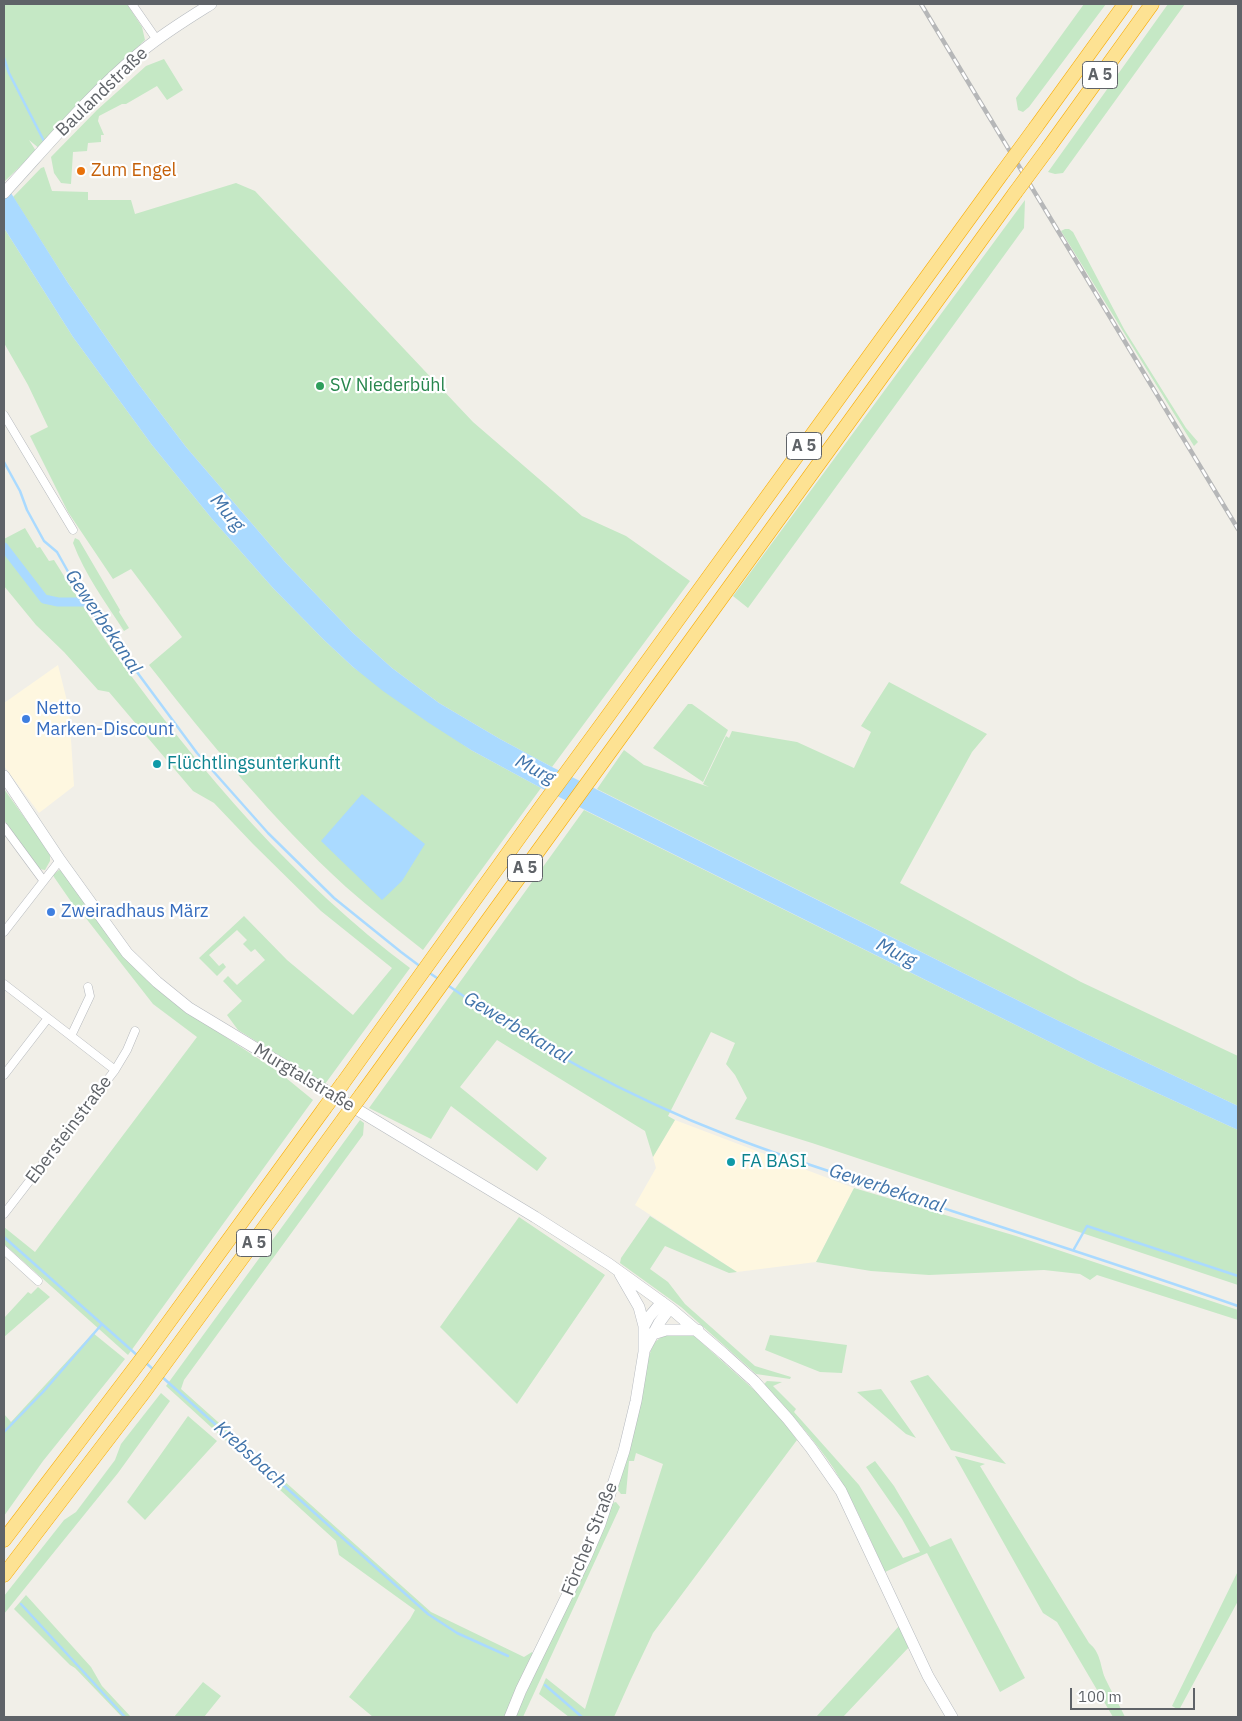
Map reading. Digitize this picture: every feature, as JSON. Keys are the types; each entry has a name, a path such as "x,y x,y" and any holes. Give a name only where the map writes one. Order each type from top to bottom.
{"highway":[{"name":"A 5","path":"4,1540 147,1352 1125,4"},
{"name":"A 5","path":"4,1575 164,1365 1152,4"}],"main road":[{"name":"Baulandstraße","path":"4,193 108,82 157,40 211,4"},
{"name":"Murgtalstraße","path":"4,776 60,860 127,953 157,982 189,1008 535,1217 618,1270 698,1330 754,1381 811,1448 841,1491 928,1676 952,1717"},
{"name":"Förcher Straße","path":"510,1717 521,1690 586,1557 611,1494 624,1451 649,1330 618,1270"},
{"path":"666,1305 649,1317 649,1330 698,1330"}],"street":[{"path":"132,4 157,40"},
{"path":"4,415 73,530"},
{"path":"4,827 43,880"},
{"path":"4,932 60,860"},
{"path":"4,984 115,1070"},
{"path":"71,1036 90,996 88,987"},
{"path":"4,1075 48,1018"},
{"name":"Ebersteinstraße","path":"4,1214 115,1070 127,1050 135,1031"},
{"path":"4,1250 38,1281"}],"shaded area":[{"path":"58,665 69,709 74,786 39,813 4,766 4,703"},
{"path":"675,1120 854,1188 816,1262 737,1272 635,1205 656,1168 653,1157"}],"green space":[{"path":"4,4 127,4 142,27 145,40 96,87 40,149 29,140 36,151 4,182"},
{"path":"1084,4 1106,4 1029,107 1023,112 1018,110 1016,98"},
{"path":"1168,4 1185,4 1063,173 1055,174 1048,172"},
{"path":"164,59 183,90 167,100 157,86 126,104 122,104 99,116 98,121 104,135 101,135 101,142 88,143 87,151 73,152 71,184 61,183 54,173 51,157 97,110 146,66"},
{"path":"44,167 52,191 88,192 88,200 131,200 135,214 236,183 255,191 473,422 582,516 626,536 690,581 552,767 439,703 392,668 353,633 285,562 186,447 137,382 68,283 13,197"},
{"path":"1025,200 1024,228 748,608 733,596"},
{"path":"4,228 73,337 152,445 213,520 273,588 353,667 471,750 541,788 423,950 346,887 293,835 219,752 149,665 182,637 131,569 113,579 68,512 30,436 48,427 28,385 4,343"},
{"path":"1065,229 1073,232 1124,329 1186,428 1198,442 1194,446 1061,231"},
{"path":"25,528 37,548 40,547 49,561 54,560 93,622 150,701 252,824 328,900 410,968 325,1084 238,1030 227,1015 242,1001 223,981 228,976 237,985 265,960 255,949 251,952 243,944 247,940 237,930 209,955 219,966 223,963 226,967 217,976 199,958 244,916 287,960 353,1015 392,968 321,911 214,803 193,791 109,692 98,690 64,652 36,625 4,586 4,539"},
{"path":"75,538 79,540 120,610 119,612 129,628 124,631 96,588 78,555 73,543"},
{"path":"889,682 987,734 972,752 900,883 1081,982 1238,1056 1238,1106 1059,1021 597,789 624,750 644,765 709,787 703,784 726,736 729,738 732,731 797,742 854,768 871,732 861,726"},
{"path":"688,704 692,704 728,730 703,782 653,748"},
{"path":"4,789 50,853 50,861 45,870 39,869 4,820"},
{"path":"584,810 1098,1066 1238,1130 1238,1285 735,1119 747,1098 735,1075 726,1064 735,1043 711,1032 668,1116 675,1120 653,1157 645,1131 497,1040 460,1087 547,1158 537,1171 451,1106 431,1139 369,1108"},
{"path":"59,870 62,871 92,912 206,1024 280,1073 313,1100 128,1355 4,1244 4,1227 35,1252 197,1037 153,1004 72,903 53,875"},
{"path":"360,1120 364,1123 363,1135 184,1380 181,1389 431,1612 524,1657 532,1652 534,1655 505,1717 373,1717 349,1697 415,1610 339,1555 336,1541 166,1386"},
{"path":"854,1188 1016,1236 1238,1310 1238,1320 1097,1275 1090,1280 1080,1274 1044,1270 929,1275 871,1271 816,1262"},
{"path":"650,1216 737,1272 729,1273 665,1246 650,1269 668,1282 685,1304 755,1366 791,1377 790,1379 756,1374 681,1307 620,1263 621,1258"},
{"path":"519,1217 605,1275 517,1404 440,1327"},
{"path":"38,1287 50,1297 4,1337 4,1318 28,1292 31,1294"},
{"path":"93,1333 125,1359 43,1461 4,1516 4,1414 11,1422"},
{"path":"671,1333 692,1334 772,1406 797,1440 653,1633 614,1717 569,1717 539,1694 546,1678 585,1709 663,1464 636,1453 634,1461 629,1461 626,1494 621,1494 617,1489 647,1363 654,1344 660,1338"},
{"path":"770,1335 847,1345 842,1373 820,1372 765,1350"},
{"path":"928,1375 1006,1464 951,1450 910,1381"},
{"path":"767,1381 782,1382 773,1386 796,1409 794,1412 859,1485 903,1558 920,1552 902,1519 866,1467 875,1461 894,1486 930,1547 951,1538 1025,1678 1000,1692 927,1553 885,1572 855,1506 834,1469 791,1414 764,1384"},
{"path":"881,1389 916,1438 906,1434 857,1392"},
{"path":"161,1393 170,1401 118,1473 4,1614 4,1596 64,1520 76,1512 115,1460 121,1444"},
{"path":"188,1416 217,1441 145,1520 127,1502"},
{"path":"955,1456 985,1464 980,1466 1089,1643 1096,1651 1105,1678 1125,1717 1113,1717 1057,1622 1043,1613"},
{"path":"616,1502 620,1507 523,1717 515,1717 612,1503"},
{"path":"1238,1571 1238,1601 1179,1710 1172,1706"},
{"path":"26,1595 91,1667 102,1686 131,1717 122,1717 14,1609"},
{"path":"900,1625 910,1646 843,1717 816,1717"},
{"path":"203,1682 221,1696 204,1717 174,1717"}],"water":[{"name":"Murg","path":"4,182 68,283 137,382 186,447 285,562 353,633 392,668 439,703 552,767 1059,1021 1238,1106 1238,1130 1098,1066 541,788 471,750 383,691 324,640 273,588 213,520 152,445 73,337 4,228"},
{"path":"362,794 425,844 402,881 382,900 321,841"}],"waterway":[{"path":"4,58 9,73 44,141"},
{"name":"Gewerbekanal","path":"4,462 44,541 57,552 85,602 197,753 268,833 334,898 421,967"},
{"path":"4,547 44,599 58,602 85,602"},
{"name":"Gewerbekanal","path":"428,972 440,980"},
{"name":"Gewerbekanal","path":"446,984 512,1028 582,1068 618,1087 691,1120 755,1146 810,1165 1238,1306"},
{"path":"1074,1249 1087,1226 1238,1276"},
{"name":"Krebsbach","path":"4,1237 138,1356"},
{"path":"4,1432 43,1392 102,1324"},
{"name":"Krebsbach","path":"146,1363 155,1371"},
{"name":"Krebsbach","path":"161,1376 428,1614 457,1633 508,1656"},
{"path":"21,1604 125,1717"},
{"name":"Krebsbach","path":"545,1685 582,1717"}],"railway":[{"path":"921,4 1238,529"}],"place":[{"name":"Zum Engel","path":"81,171"},
{"name":"SV Niederbühl","path":"320,386"},
{"name":"Netto Marken-Discount","path":"26,719"},
{"name":"Flüchtlingsunterkunft","path":"157,764"},
{"name":"Zweiradhaus März","path":"51,912"},
{"name":"FA BASI","path":"731,1162"}]}
